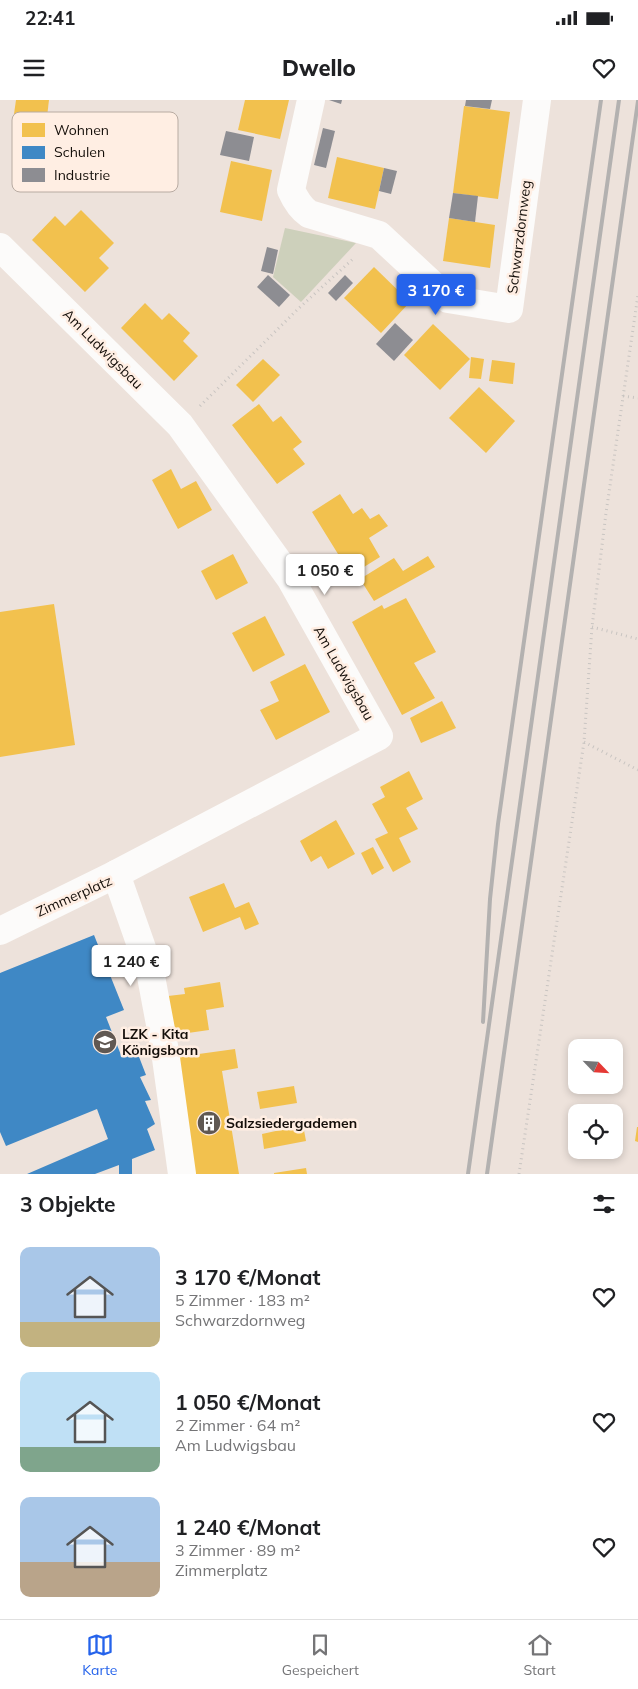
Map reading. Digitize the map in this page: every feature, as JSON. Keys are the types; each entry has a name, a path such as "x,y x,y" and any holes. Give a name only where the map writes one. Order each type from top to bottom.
{"street":[{"name":"Schwarzdornweg","path":"311,100 290,190 304,210 309,214 379,235 448,299 509,309 537,100"},
{"name":"Am Ludwigsbau","path":"0,247 180,425 290,578 379,736 116,874"},
{"name":"Zimmerplatz","path":"0,930 116,874 150,972 165,1050 182,1174"}],"path":[{"path":"180,425 300,308 379,235"},
{"path":"519,1174 584,742 592,627 638,294"},
{"path":"623,396 638,398"},
{"path":"592,627 638,639"},
{"path":"584,742 638,770"}],"green space":[{"path":"285,228 356,243 301,302 273,277"}],"building: Wohnen":[{"path":"16,100 49,100 48,112 14,112"},
{"path":"245,100 289,100 280,139 238,130"},
{"path":"464,106 510,112 498,199 453,193"},
{"path":"337,157 384,168 375,209 328,198"},
{"path":"231,161 272,170 262,221 220,212"},
{"path":"81,210 114,243 99,258 109,268 85,292 32,240 55,216 65,226"},
{"path":"449,218 495,225 490,268 443,261"},
{"path":"374,267 410,302 381,333 344,298"},
{"path":"145,303 162,320 169,313 190,333 183,341 198,356 174,381 121,328"},
{"path":"433,324 470,359 440,390 404,355"},
{"path":"471,357 484,359 481,379 469,378"},
{"path":"263,359 280,375 253,402 236,385"},
{"path":"492,360 515,363 513,384 489,381"},
{"path":"479,387 515,421 486,453 449,418"},
{"path":"259,404 273,422 281,416 302,442 293,449 305,464 277,484 232,425"},
{"path":"171,469 181,489 196,481 212,510 178,529 152,480"},
{"path":"340,494 353,514 362,508 370,519 379,514 388,526 369,538 380,557 351,575 312,512"},
{"path":"233,554 248,583 216,600 201,571"},
{"path":"428,556 435,567 374,601 360,579 394,558 403,571"},
{"path":"406,598 436,652 414,663 435,698 402,715 352,622 382,605 384,609"},
{"path":"54,604 75,745 0,757 0,612"},
{"path":"265,616 285,655 253,672 232,633"},
{"path":"305,664 330,712 276,740 260,710 279,701 270,682"},
{"path":"442,701 456,728 421,743 410,718"},
{"path":"409,771 423,799 406,808 418,829 399,838 411,862 393,872 375,839 388,833 372,804 385,797 380,787"},
{"path":"336,820 355,854 328,869 321,856 311,862 300,841"},
{"path":"373,847 384,868 372,875 361,853"},
{"path":"224,883 235,908 249,902 259,924 245,930 240,917 203,932 189,897"},
{"path":"220,982 224,1007 206,1010 209,1030 174,1035 168,996 185,994 184,988"},
{"name":"Salzsiedergademen","path":"235,1049 238,1068 222,1071 239,1174 195,1174 177,1057"},
{"path":"294,1086 297,1103 260,1109 257,1092"},
{"path":"303,1125 306,1141 264,1149 262,1134"},
{"path":"638,1127 638,1142 635,1141"},
{"path":"306,1168 307,1174 274,1174 274,1173"}],"building: Schulen":[{"path":"94,935 124,1010 106,1017 121,1055 136,1049 146,1075 140,1077 151,1100 145,1101 155,1124 147,1129 155,1150 132,1159 132,1174 119,1174 119,1165 95,1174 27,1174 108,1139 97,1109 6,1146 0,1132 0,973"}],"building: Industrie":[{"path":"329,100 342,100 341,104"},
{"path":"466,100 492,100 490,109 465,106"},
{"path":"323,128 335,131 326,168 314,165"},
{"path":"226,131 254,137 249,161 220,155"},
{"path":"384,168 397,171 391,194 379,191"},
{"path":"453,193 478,196 475,222 449,218"},
{"path":"267,247 278,250 273,274 261,271"},
{"path":"268,275 290,295 279,307 257,287"},
{"path":"345,275 353,283 336,301 328,293"},
{"path":"395,323 413,340 394,361 376,344"}],"railway":[{"path":"483,1022 490,899 498,824 601,100"},
{"path":"468,1174 619,100"},
{"path":"487,1174 638,101"}],"place":[{"name":"LZK - Kita Königsborn","path":"105,1042"},
{"name":"Salzsiedergademen","path":"209,1123"}]}
